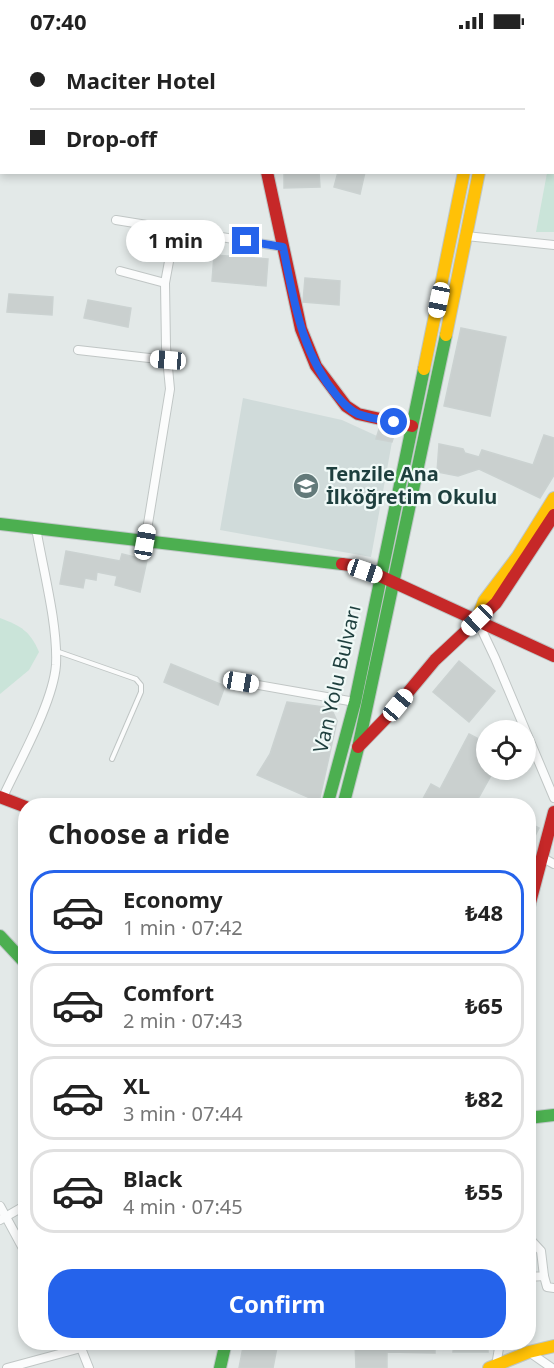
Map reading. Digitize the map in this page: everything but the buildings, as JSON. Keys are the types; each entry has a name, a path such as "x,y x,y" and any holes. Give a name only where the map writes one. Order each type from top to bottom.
{"street":[{"path":"267,174 301,329 316,366 332,390 346,406 358,414 412,426"},
{"name":"Van Yolu Bulvarı","path":"329,798 355,702 464,174"},
{"path":"345,798 358,748 429,418 479,174"},
{"path":"116,220 283,247"},
{"path":"145,542 170,389 165,283 175,229"},
{"path":"466,236 554,245"},
{"path":"120,271 165,283"},
{"path":"78,350 168,360"},
{"path":"554,498 518,556 484,601 477,620 554,798"},
{"path":"358,748 435,660 496,603 554,515"},
{"path":"0,524 350,565 380,576 554,656"},
{"path":"18,804 1,797 49,698 56,666 54,631 36,528"},
{"path":"241,682 355,702"},
{"path":"536,891 549,861 554,812"},
{"path":"0,936 18,955"},
{"path":"536,1117 554,1115"},
{"path":"0,1206 2,1218 18,1242"},
{"path":"2,1218 18,1209"},
{"path":"536,1245 542,1251 547,1287 554,1288"},
{"path":"536,1276 544,1276"},
{"path":"493,1367 529,1352 554,1346"},
{"path":"7,1368 64,1350"},
{"path":"82,1350 89,1368"},
{"path":"220,1368 224,1350"},
{"path":"493,1367 498,1350"},
{"path":"529,1352 552,1368"}],"lane":[{"path":"55,651 136,679 141,685 141,692 112,759"}],"shaded area":[{"name":"Tenzile Ana İlköğretim Okulu","path":"243,398 342,420 377,436 377,439 392,442 371,557 220,530"}],"green space":[{"path":"547,174 554,174 554,232 536,232"},
{"path":"0,618 24,630 39,652 29,670 0,694"}],"traffic: fast":[{"path":"345,798 358,748 446,335"},
{"path":"329,798 355,702 424,369"},
{"path":"0,524 342,564"},
{"path":"0,936 18,955"},
{"path":"536,1117 554,1115"},
{"path":"220,1368 224,1350"}],"traffic: slow":[{"path":"424,369 464,174"},
{"path":"446,335 479,174"},
{"path":"477,619 484,601 518,556 554,498"},
{"path":"489,1368 529,1352 554,1346"}],"traffic: jam":[{"path":"267,174 301,329 316,366 346,406 358,414 412,426"},
{"path":"358,747 390,714 435,660 496,603 554,515"},
{"path":"342,564 380,576 554,656"},
{"path":"0,797 18,804"},
{"path":"536,880 554,812"}],"place":[{"name":"Tenzile Ana İlköğretim Okulu","path":"306,486"}],"route":[{"path":"246,241 283,247 306,344 316,366 332,390 346,406 358,414 394,422"}]}
